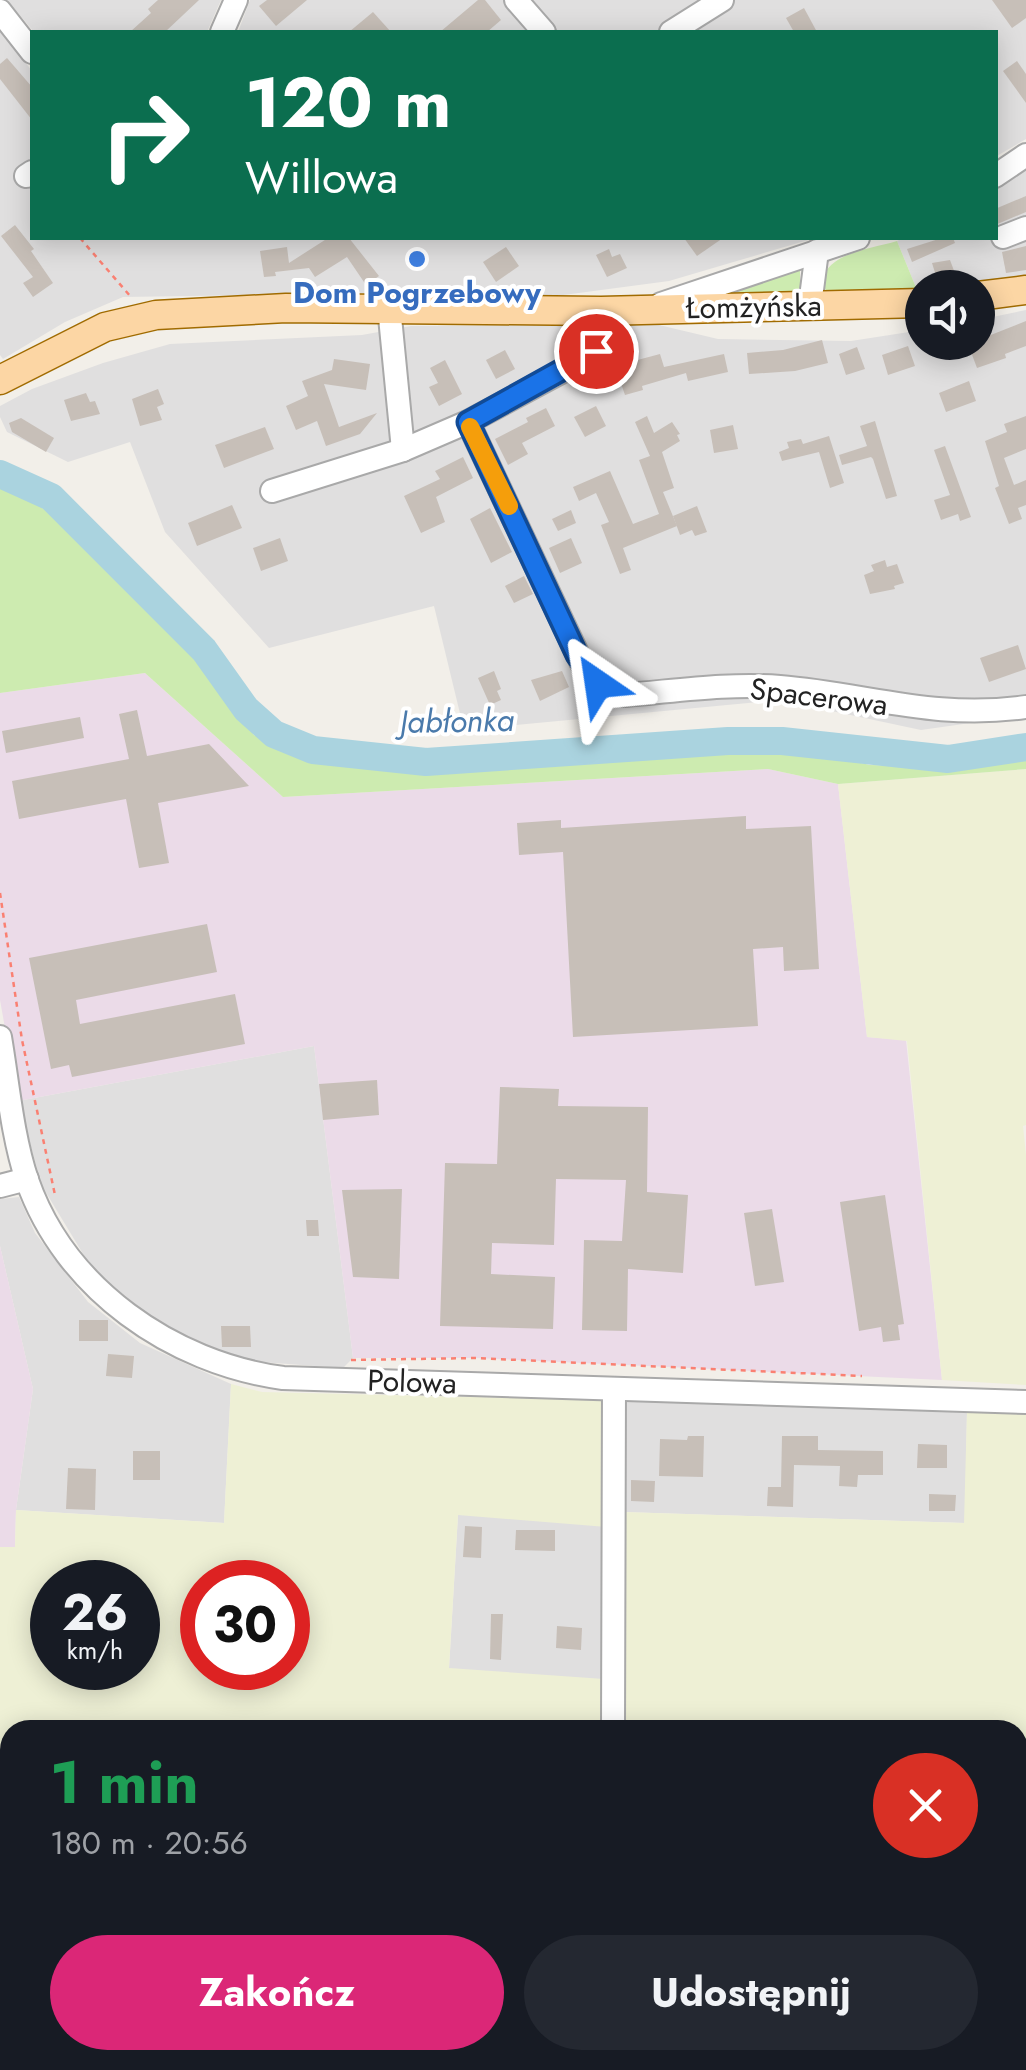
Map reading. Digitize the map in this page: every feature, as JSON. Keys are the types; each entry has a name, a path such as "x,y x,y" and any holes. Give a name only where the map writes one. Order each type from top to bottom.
{"main road":[{"path":"995,294 1026,290"},
{"name":"Łomżyńska","path":"0,380 104,327 138,318 286,308 601,311 905,303"}],"street":[{"path":"223,30 236,0"},
{"path":"516,0 542,30"},
{"path":"674,30 722,0"},
{"path":"0,11 30,49"},
{"path":"998,174 1026,155"},
{"path":"1003,237 1026,228"},
{"path":"643,310 852,240"},
{"path":"810,306 817,251"},
{"path":"390,307 403,450"},
{"path":"272,491 403,450 468,422 596,351 601,311"},
{"name":"Spacerowa","path":"468,422 585,670 612,692 625,695 734,686 781,688 931,710 1026,707"},
{"name":"Polowa","path":"0,1037 27,1179 38,1206 67,1253 111,1301 140,1324 181,1348 226,1366 282,1378 1026,1402"},
{"path":"0,1186 27,1179"},
{"path":"612,1720 614,1388"}],"path":[{"path":"82,240 130,294 138,318"},
{"path":"0,892 40,1134 56,1191 54,1197 38,1206"},
{"path":"343,1368 353,1358 476,1358 864,1376"}],"shaded area":[{"path":"7,0 221,0 208,30 32,30"},
{"path":"250,0 1026,0 1026,139 998,155 998,30 239,30"},
{"path":"0,29 30,68 30,160 16,170 30,184 30,240 808,240 669,281 556,296 465,292 123,297 65,322 3,359"},
{"path":"1026,170 1026,280 995,283 995,270 909,270 897,241 899,240 998,240 998,187"},
{"path":"1026,310 1026,715 921,730 780,700 464,730 434,606 269,648 165,532 130,442 68,462 7,432 0,417 0,406 32,389 170,344 362,335 411,326 659,325 718,339 851,341 905,333 905,360 995,360 995,316"},
{"path":"145,673 283,797 768,769 838,784 867,1037 906,1040 942,1380 476,1358 353,1358 314,1046 18,1101 0,1000 0,693"},
{"path":"314,1046 353,1358 343,1368 248,1361 189,1341 141,1311 91,1267 42,1186 18,1101"},
{"path":"19,1197 35,1233 88,1302 140,1343 231,1384 224,1523 16,1510 33,1389 0,1246 0,1199"},
{"path":"0,1246 33,1389 16,1510 15,1548 0,1547"},
{"path":"606,1400 967,1411 965,1523 623,1512 622,1720 594,1720 449,1669 458,1515"}],"green space":[{"path":"897,241 909,270 905,270 905,290 826,290 821,283 832,264"},
{"path":"800,267 800,295 711,298"},
{"path":"0,485 30,499 75,532 200,664 254,735 295,756 384,770 763,748 802,750 870,765 945,767 1026,756 1026,769 838,784 768,769 283,797 145,673 0,693"},
{"path":"1026,769 1026,1385 942,1380 907,1041 867,1037 838,784"},
{"path":"231,1384 262,1392 606,1400 607,1527 458,1515 449,1668 604,1679 602,1720 0,1720 0,1547 15,1547 16,1510 224,1523"},
{"path":"967,1411 1026,1413 1026,1720 622,1720 623,1512 964,1523"}],"building":[{"path":"158,0 199,0 167,30 132,30 151,13 148,9"},
{"path":"267,0 307,0 276,26 259,6"},
{"path":"478,0 485,0 501,20 489,30 442,30"},
{"path":"992,0 1026,0 1026,18 1012,28"},
{"path":"804,8 816,30 793,30 786,18"},
{"path":"373,12 389,30 351,30"},
{"path":"7,58 30,85 30,117 0,79 0,64"},
{"path":"1017,61 1026,74 1026,103 1003,71"},
{"path":"1026,196 1026,212 998,224 998,208"},
{"path":"15,225 53,283 33,297 23,283 33,277 1,236"},
{"path":"325,240 351,240 379,276 366,285 347,257 315,277 309,268 264,277 260,251 287,247 289,263"},
{"path":"685,240 720,240 697,256"},
{"path":"936,240 955,243 912,262 907,249"},
{"path":"1026,246 1026,270 1006,273 1002,252"},
{"path":"506,247 519,266 496,282 483,262"},
{"path":"609,249 612,257 620,254 627,268 607,277 596,255"},
{"path":"950,260 954,270 934,270 932,263"},
{"path":"1026,321 1026,346 1005,354 1006,358 977,368 974,360 995,360 995,333"},
{"path":"822,340 828,363 795,371 749,374 747,353 783,350"},
{"path":"857,347 865,369 846,375 839,354"},
{"path":"905,347 905,360 913,360 915,366 888,375 882,355"},
{"path":"505,350 515,369 496,379 486,360"},
{"path":"660,354 664,367 724,354 728,372 688,381 686,373 625,395 615,366"},
{"path":"334,359 370,364 366,390 324,384 339,427 377,413 360,434 326,446 317,421 296,430 286,406 308,396 302,381 332,370"},
{"path":"445,360 462,394 439,406 429,387 438,383 430,368"},
{"path":"969,381 976,401 946,412 939,393"},
{"path":"158,389 164,404 157,407 162,420 140,426 132,399"},
{"path":"86,393 90,402 95,401 100,414 71,421 64,400"},
{"path":"596,406 606,426 585,437 574,417"},
{"path":"546,408 555,426 522,443 528,454 508,465 495,439"},
{"path":"647,416 654,433 672,422 680,434 680,441 662,452 674,488 663,492 677,526 623,548 631,570 620,574 601,525 609,522 596,493 579,501 573,487 610,471 633,524 659,514 639,460 650,456 635,422"},
{"path":"1026,416 1026,449 1004,458 1014,485 1026,480 1026,505 1018,508 1022,519 1009,524 995,488 999,486 985,441 1007,432 1004,424"},
{"path":"21,418 54,438 46,452 12,432 9,423"},
{"path":"875,421 897,496 886,499 871,457 842,465 839,455 867,446 860,426"},
{"path":"733,425 738,449 714,453 710,430"},
{"path":"265,427 274,449 224,468 215,445"},
{"path":"829,436 844,483 830,488 819,452 782,461 779,452 789,448 787,442 801,439 803,444"},
{"path":"945,446 971,517 960,521 958,514 941,520 934,500 950,495 934,450"},
{"path":"463,457 473,478 436,497 445,522 421,533 404,496 440,479 435,471"},
{"path":"232,505 242,528 197,546 188,523"},
{"path":"697,506 707,532 695,536 692,530 680,535 673,516"},
{"path":"490,508 512,552 491,563 470,519"},
{"path":"571,510 576,523 558,531 552,519"},
{"path":"280,538 288,561 261,571 253,548"},
{"path":"571,538 582,563 560,573 549,548"},
{"path":"885,560 887,567 897,564 904,583 870,594 864,575 874,571 871,565"},
{"path":"524,576 533,594 514,603 505,586"},
{"path":"1018,645 1026,669 989,682 980,658"},
{"path":"494,671 501,700 490,705 478,678"},
{"path":"562,671 569,687 540,701 531,680"},
{"path":"137,710 147,756 209,744 249,786 158,803 169,863 139,868 126,799 19,819 12,781 129,759 119,714"},
{"path":"80,717 84,738 6,753 2,731"},
{"path":"746,816 746,829 811,826 819,969 784,971 783,947 753,949 758,1026 573,1037 563,852 519,855 517,823 561,820 561,828"},
{"path":"207,924 217,972 76,1000 80,1024 235,994 245,1044 72,1077 69,1065 51,1069 29,958"},
{"path":"377,1080 379,1115 323,1120 319,1084"},
{"path":"500,1087 559,1089 558,1106 648,1107 647,1192 688,1195 683,1273 628,1269 627,1331 582,1330 584,1240 622,1241 626,1180 556,1179 554,1245 492,1243 491,1274 555,1277 553,1329 440,1326 445,1163 497,1164"},
{"path":"402,1189 399,1279 353,1277 342,1190"},
{"path":"885,1195 904,1324 898,1325 900,1340 883,1342 881,1327 859,1331 840,1202"},
{"path":"772,1209 784,1282 755,1286 744,1213"},
{"path":"306,1220 318,1220 319,1236 307,1236"},
{"path":"79,1320 108,1320 108,1341 79,1341"},
{"path":"221,1326 250,1326 251,1347 222,1347"},
{"path":"108,1354 134,1356 132,1378 106,1376"},
{"path":"688,1436 704,1436 703,1477 659,1476 660,1439 687,1440"},
{"path":"782,1436 818,1436 818,1450 883,1451 883,1475 858,1475 857,1487 839,1486 840,1466 794,1465 793,1507 767,1506 768,1487 781,1487"},
{"path":"918,1444 947,1445 947,1468 917,1468"},
{"path":"133,1451 160,1451 160,1480 133,1480"},
{"path":"68,1468 96,1469 95,1510 66,1509"},
{"path":"631,1480 655,1481 654,1502 631,1501"},
{"path":"929,1494 956,1495 955,1511 929,1511"},
{"path":"465,1526 482,1527 481,1558 463,1557"},
{"path":"516,1530 555,1530 555,1551 515,1550"},
{"path":"491,1614 503,1614 501,1660 490,1659"},
{"path":"557,1626 582,1628 581,1650 556,1648"}],"waterway":[{"name":"Jabłonka","path":"0,474 51,497 204,650 246,709 274,734 313,750 426,762 728,741 782,741 948,759 1026,747"}],"slow traffic":[{"path":"470,427 509,506"}],"place":[{"name":"Dom Pogrzebowy","path":"417,259"}],"route":[{"path":"596,351 468,422 577,655 598,684"}]}
